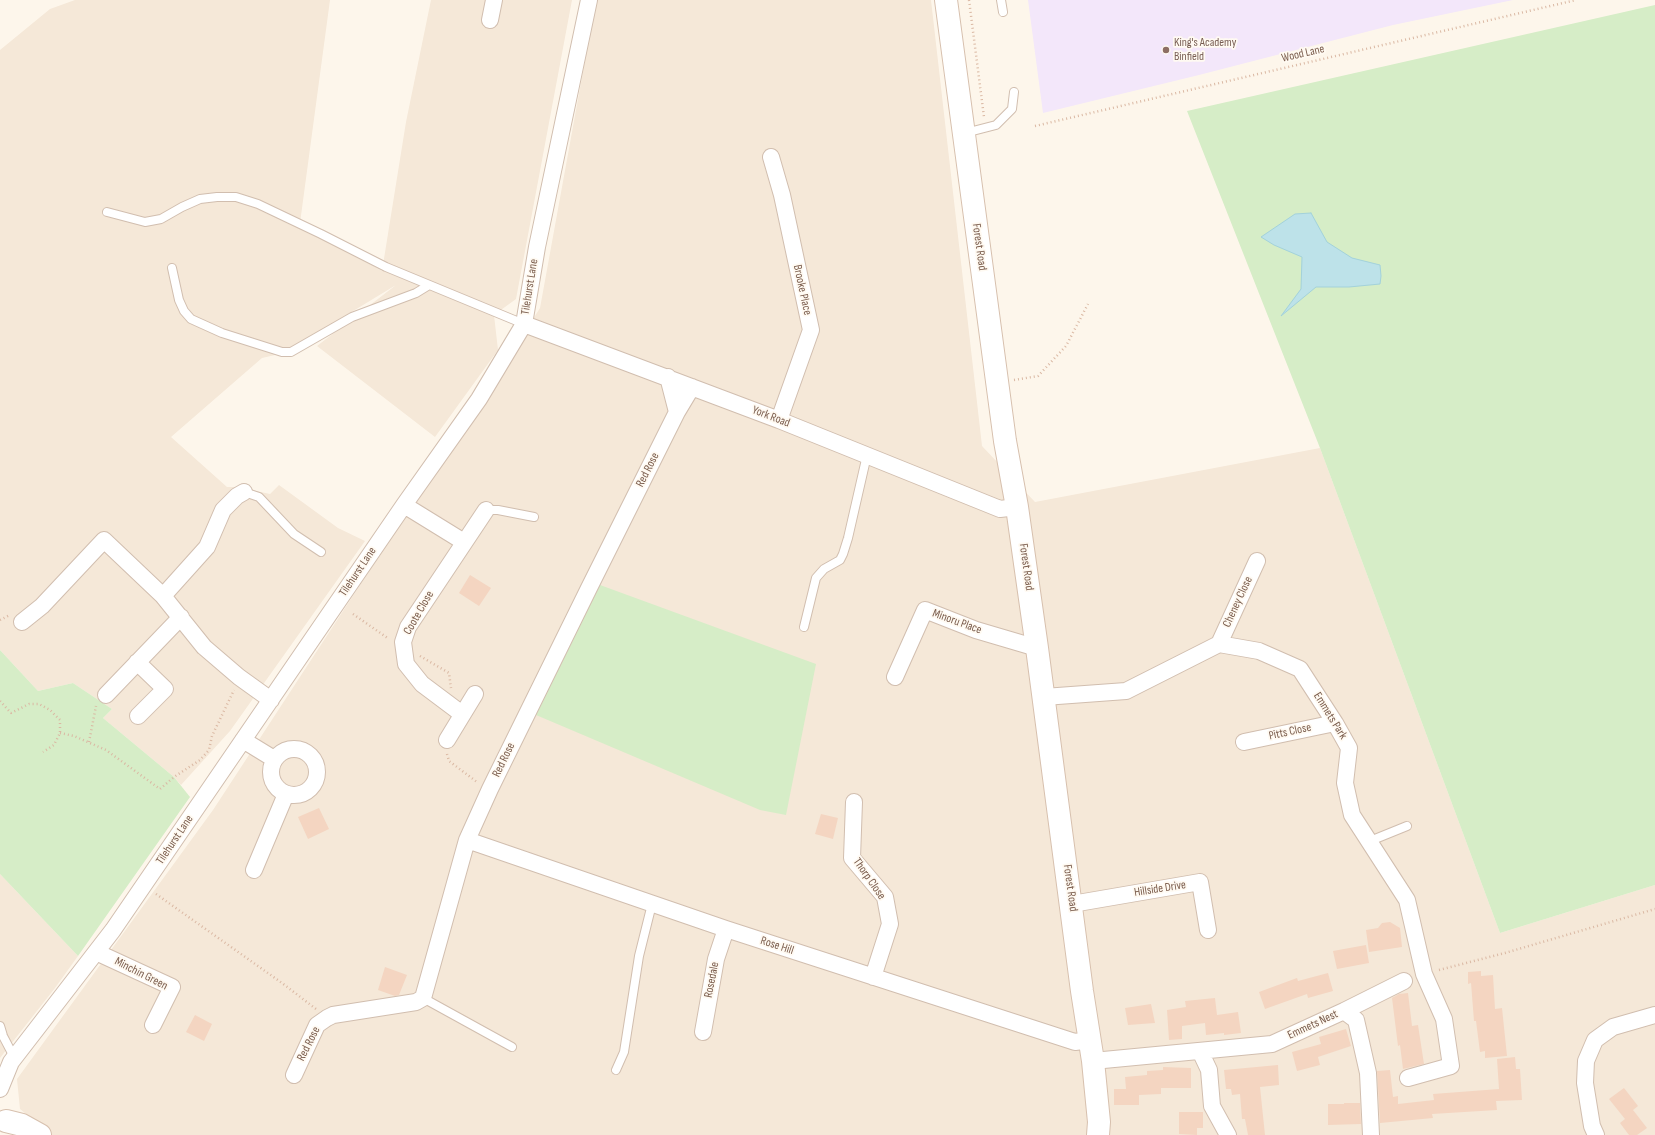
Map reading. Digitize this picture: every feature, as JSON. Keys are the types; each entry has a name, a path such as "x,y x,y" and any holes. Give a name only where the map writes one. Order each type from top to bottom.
{"main road":[{"name":"Forest Road","path":"946,0 1005,441 1017,507 1072,904 1093,1061 1099,1122 1098,1135"},
{"path":"2,1118 22,1125 40,1135"}],"street":[{"path":"490,20 494,0"},
{"name":"Tilehurst Lane","path":"0,1089 14,1057 96,952 144,886 404,505 479,399 524,324 537,247 588,0"},
{"name":"Brooke Place","path":"771,157 782,195 811,330 779,420"},
{"name":"York Road","path":"524,324 779,420 1000,509 1017,507"},
{"path":"668,377 677,412"},
{"name":"Red Rose","path":"294,1075 317,1025 327,1018 333,1015 416,1002 423,998 467,840 490,789 677,412 692,387"},
{"path":"163,596 207,547 223,510 237,496 244,492"},
{"path":"404,505 464,542"},
{"name":"Coote Close","path":"462,714 422,684 406,664 403,642 408,627 486,510"},
{"path":"22,622 42,606 104,540 163,596 204,647 238,676 271,700"},
{"name":"Cheney Close","path":"1219,644 1257,561"},
{"name":"Minoru Place","path":"895,677 925,610 976,630 1037,648"},
{"path":"106,695 181,617"},
{"path":"1044,697 1126,691 1219,644"},
{"name":"Emmets Park","path":"1219,644 1259,651 1300,669 1335,723 1349,748 1345,783 1352,815 1407,900 1424,974 1444,1019 1452,1066 1408,1078"},
{"path":"137,662 164,689 138,716"},
{"path":"447,740 475,694"},
{"name":"Pitts Close","path":"1244,742 1335,723"},
{"path":"243,740 274,760"},
{"path":"286,750 302,750 309,754 314,760 316,768 314,783 309,790 302,793 294,795 286,794 280,790 272,780 270,773 274,760 279,754 286,750"},
{"path":"254,870 286,794"},
{"name":"Thorp Close","path":"854,802 852,858 885,897 890,924 873,977"},
{"name":"Rose Hill","path":"467,840 726,929 1075,1042 1090,1040"},
{"name":"Hillside Drive","path":"1072,904 1200,882 1208,930"},
{"name":"Rosedale","path":"703,1032 716,959 726,929"},
{"name":"Minchin Green","path":"96,952 172,987 153,1025"},
{"path":"1344,1011 1404,981"},
{"name":"Emmets Nest","path":"1093,1061 1272,1044 1344,1011 1356,1020 1368,1074 1371,1135"},
{"path":"1596,1135 1592,1126 1585,1083 1586,1060 1595,1040 1613,1026 1655,1015"},
{"path":"1200,1051 1209,1070 1212,1106 1228,1135"}],"lane":[{"path":"1001,0 1003,12"},
{"path":"964,134 996,125 1012,109 1014,92"},
{"path":"107,212 145,222 161,219 200,199 236,197 258,204 386,267 524,324"},
{"path":"172,268 179,300 184,312 191,319 222,333 282,352 292,352 352,317 416,293 429,285"},
{"path":"804,627 816,578 824,569 840,560 843,554 848,538 866,455"},
{"path":"244,492 259,497 294,534 321,552"},
{"path":"486,510 498,510 534,517"},
{"path":"1370,841 1407,826"},
{"path":"616,1070 624,1052 639,956 652,904"},
{"path":"423,998 512,1047"},
{"path":"0,1026 3,1036 14,1057"}],"path":[{"path":"969,0 985,128"},
{"name":"Wood Lane","path":"1035,126 1576,0"},
{"path":"998,382 1038,376 1066,346 1088,304"},
{"path":"353,614 392,641"},
{"path":"417,654 449,673 451,688"},
{"path":"60,733 74,736 106,750 160,789 174,777 200,760 209,750 212,736 236,688 238,676"},
{"path":"89,742 97,702 106,695"},
{"path":"0,701 11,713 29,704 39,704 50,710 60,720 60,733 54,745 43,752"},
{"path":"447,740 449,747 446,756 449,761 474,781 490,789"},
{"path":"144,886 282,983 327,1018"},
{"path":"1424,974 1505,953 1655,909"}],"shaded area":[{"path":"75,0 330,0 300,223 382,271 406,122 431,0 572,0 516,299 494,315 498,350 435,437 317,346 396,285 284,353 262,358 171,437 227,487 238,487 270,494 279,485 338,528 365,541 230,731 181,785 174,777 103,718 112,709 73,683 38,691 0,650 0,50 50,9"},
{"path":"596,0 931,0 982,446 1035,502 1320,448 1500,933 1655,885 1655,1135 43,1135 32,1119 20,1109 17,1079 213,810 540,308"},
{"name":"King's Academy Binfield","path":"1028,0 1513,0 1393,25 1043,113"},
{"path":"0,874 78,956 0,1058"}],"green space":[{"path":"1655,5 1655,885 1500,933 1320,448 1187,111"},
{"path":"600,585 816,664 786,815 760,810 536,715"},
{"path":"0,650 38,691 73,683 112,709 103,718 174,777 190,797 78,956 0,874"}],"water":[{"path":"1311,213 1327,242 1352,258 1380,265 1380,284 1349,287 1316,287 1281,316 1301,289 1302,257 1274,245 1261,237 1295,214"}],"building":[{"path":"470,575 491,588 479,606 459,593"},
{"path":"319,808 329,829 308,839 298,817"},
{"path":"821,814 838,818 833,839 815,834"},
{"path":"1390,922 1400,928 1402,947 1369,952 1366,930 1378,928 1382,923"},
{"path":"1366,945 1369,963 1337,969 1333,951"},
{"path":"385,967 407,975 399,995 395,996 378,990"},
{"path":"1481,971 1481,976 1493,975 1495,1009 1502,1008 1507,1056 1485,1058 1485,1051 1480,1052 1476,1021 1474,1021 1471,983 1468,984 1468,972"},
{"path":"1328,973 1333,991 1308,998 1307,994 1265,1009 1259,992 1297,978 1298,981"},
{"path":"1408,993 1412,1026 1418,1025 1424,1064 1403,1069 1400,1045 1398,1046 1392,998 1399,994"},
{"path":"1215,998 1217,1015 1238,1012 1241,1033 1206,1035 1205,1023 1182,1026 1182,1039 1169,1040 1167,1010 1186,1007 1185,1001"},
{"path":"1151,1004 1155,1023 1128,1025 1125,1008"},
{"path":"195,1015 212,1024 204,1041 186,1032"},
{"path":"1346,1029 1351,1046 1318,1057 1320,1065 1297,1071 1292,1052 1321,1044 1319,1037"},
{"path":"1515,1057 1516,1069 1520,1069 1522,1100 1496,1101 1497,1110 1432,1114 1433,1118 1380,1123 1377,1071 1390,1070 1393,1097 1398,1096 1398,1104 1434,1100 1433,1094 1499,1089 1497,1059"},
{"path":"1278,1065 1279,1085 1260,1087 1265,1135 1248,1135 1245,1119 1242,1119 1240,1094 1232,1095 1231,1089 1226,1089 1224,1070"},
{"path":"1163,1067 1191,1068 1191,1088 1161,1088 1161,1094 1139,1095 1139,1105 1114,1105 1114,1089 1126,1089 1125,1077 1147,1075 1147,1071 1163,1070"},
{"path":"1624,1088 1638,1106 1633,1110 1647,1128 1637,1135 1629,1135 1620,1123 1625,1119 1609,1099"},
{"path":"1360,1103 1361,1124 1328,1125 1328,1104"},
{"path":"1179,1112 1203,1112 1203,1128 1197,1128 1197,1135 1179,1134"}],"place":[{"name":"King's Academy Binfield","path":"1166,50"}]}
